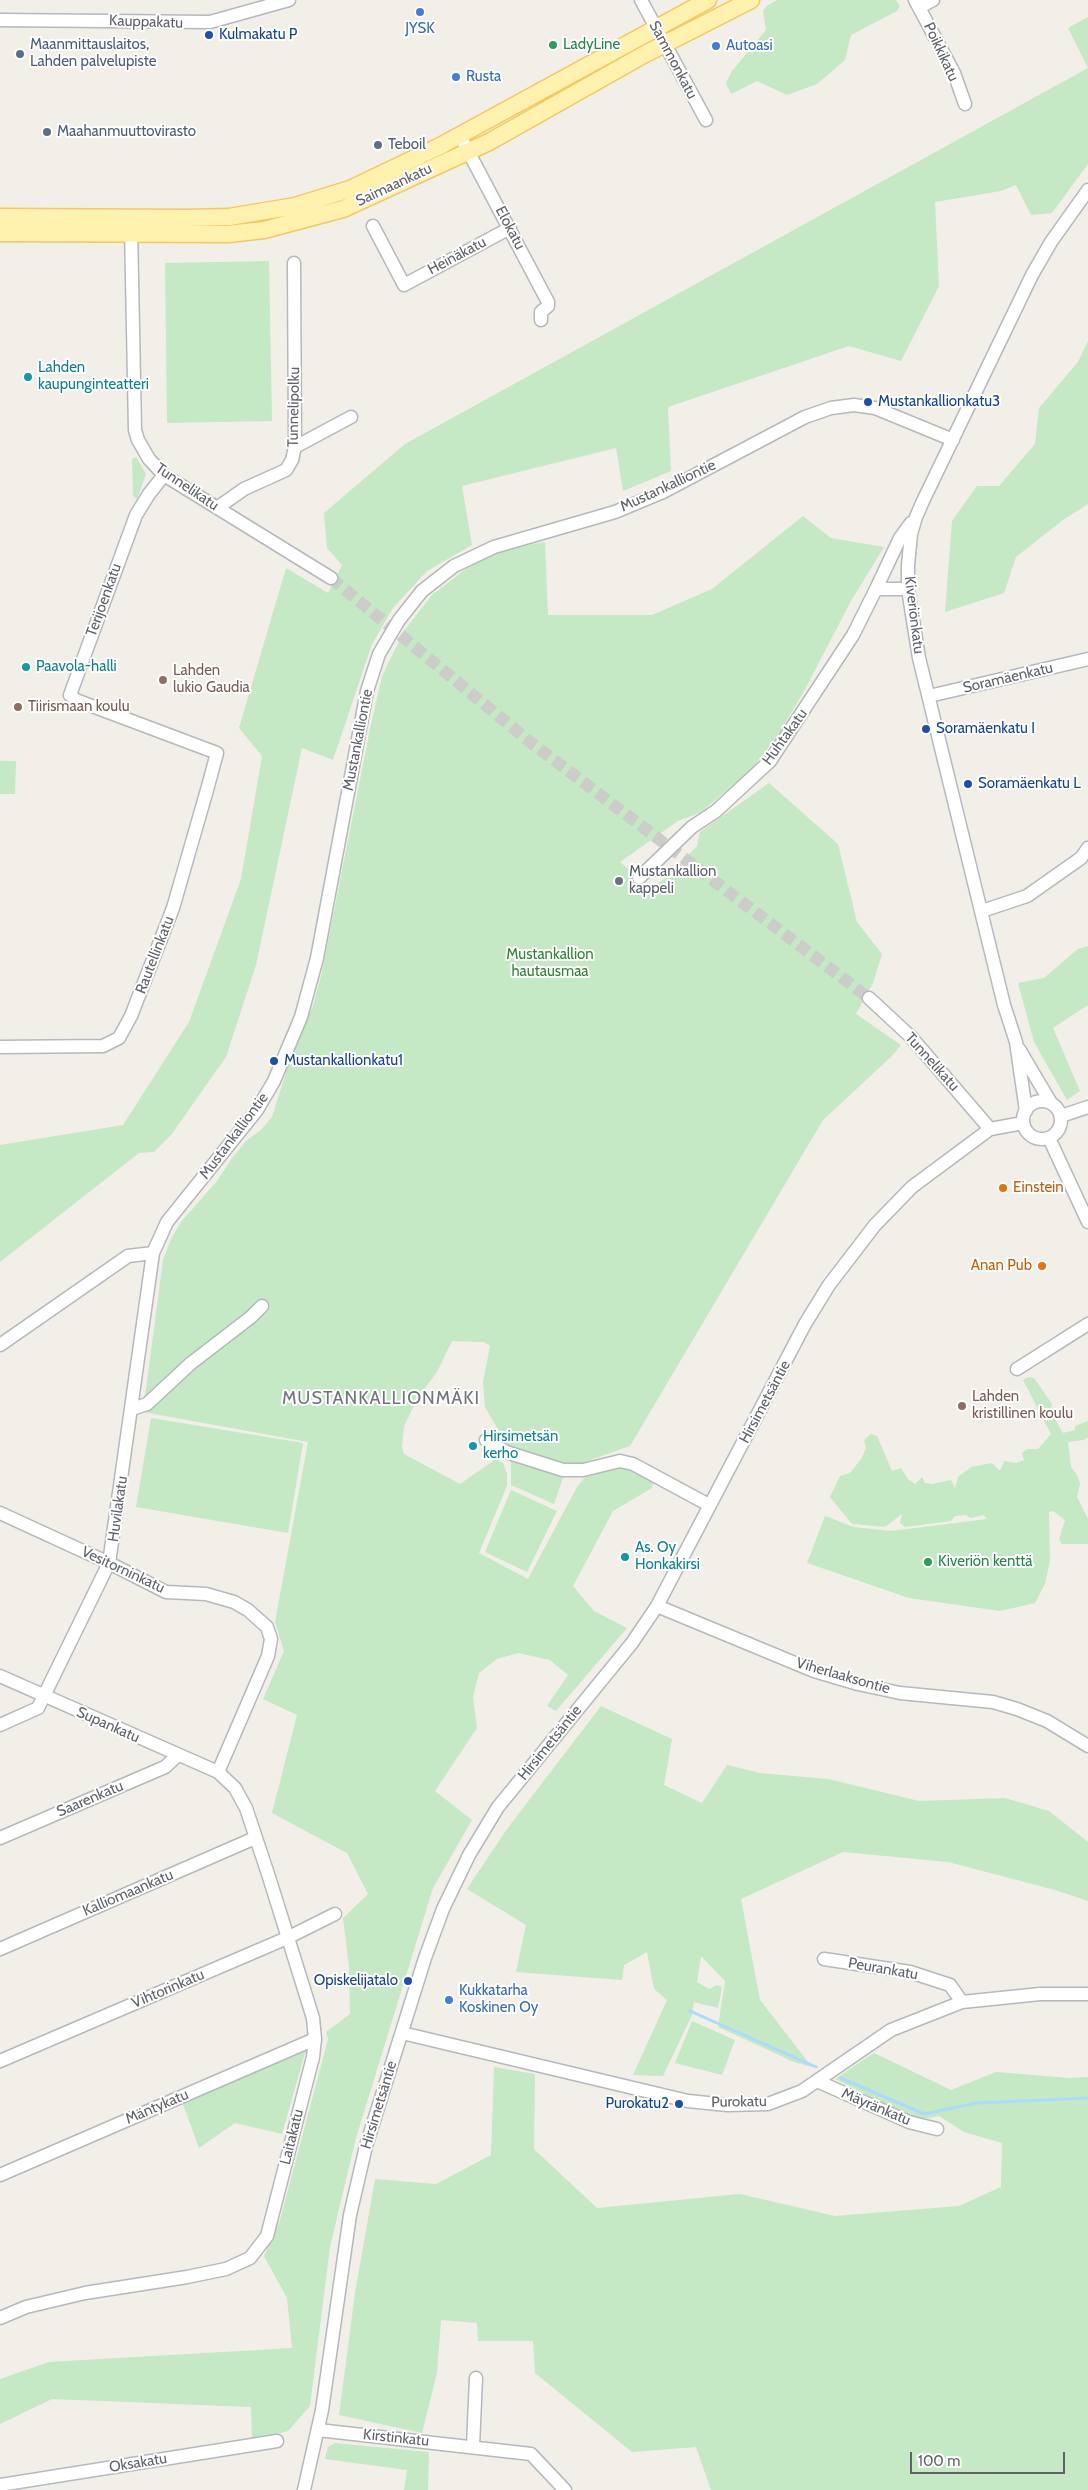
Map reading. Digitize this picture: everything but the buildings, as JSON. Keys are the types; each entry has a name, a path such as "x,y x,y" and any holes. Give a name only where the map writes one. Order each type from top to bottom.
{"main road":[{"name":"Saimaankatu","path":"0,232 131,227 229,217 295,206 350,189 460,136 655,27 708,0"},
{"name":"Saimaankatu","path":"0,217 228,234 264,230 291,224 357,203 489,142 663,45 751,0"}],"street":[{"path":"244,0 247,13"},
{"name":"Kauppakatu","path":"0,20 192,24 210,22 247,13 289,0"},
{"name":"Sammonkatu","path":"641,0 663,45 706,120"},
{"path":"917,4 933,0"},
{"name":"Poikkikatu","path":"917,4 954,73 965,104"},
{"name":"Elokatu","path":"460,136 548,302 548,306 541,312 541,320"},
{"name":"Kiveriönkatu","path":"1051,1103 1016,1042 1004,1005 920,658 908,589 909,558 916,517 1032,275 1051,242 1088,190"},
{"name":"Heinäkatu","path":"373,226 404,285 510,228"},
{"name":"Tunnelikatu","path":"131,227 135,430 149,459 164,475 331,578"},
{"name":"Tunnelipolku","path":"217,508 244,490 286,470 292,460 295,447 294,263"},
{"name":"Mustankalliontie","path":"153,1253 167,1222 257,1110 274,1081 301,1017 317,958 367,691 378,654 398,620 422,591 454,566 494,547 615,512 657,494 805,417 831,408 854,405 875,408 953,440"},
{"path":"295,447 351,417"},
{"name":"Terijoenkatu","path":"164,475 148,494 136,515 70,695 76,700 217,752"},
{"name":"Huhtakatu","path":"639,878 692,828 716,811 770,761 853,635 900,538 916,517"},
{"path":"876,589 893,587 908,589"},
{"name":"Soramäenkatu","path":"929,696 1088,659"},
{"name":"Rautellinkatu","path":"0,1047 103,1046 119,1038 131,1016 173,908 217,752"},
{"path":"982,911 1027,896 1081,858 1088,848"},
{"name":"Tunnelikatu","path":"870,998 911,1037 990,1129"},
{"name":"Kiveriönkatu","path":"1016,1042 1024,1117"},
{"path":"1035,1102 1051,1103 1061,1116 1059,1129 1049,1138 1038,1139 1033,1137 1024,1117 1035,1102"},
{"path":"1061,1116 1088,1107"},
{"name":"Hirsimetsäntie","path":"304,2490 318,2430 335,2334 341,2271 350,2215 366,2146 425,1958 443,1908 469,1855 498,1807 632,1643 657,1606 709,1505 828,1285 875,1224 912,1187 990,1129 1024,1117"},
{"path":"1049,1138 1088,1222"},
{"path":"0,1345 128,1256 153,1253"},
{"name":"Huvilakatu","path":"0,1725 38,1708 109,1563 153,1253"},
{"path":"132,1409 147,1404 190,1364 251,1317 262,1306"},
{"path":"1017,1369 1088,1324"},
{"path":"486,1440 506,1452 562,1470 583,1470 620,1461 633,1464 709,1505"},
{"name":"Vesitorninkatu","path":"0,1513 109,1563 166,1592 206,1594 234,1602 248,1610 267,1627 270,1639 268,1656 218,1772"},
{"name":"Viherlaaksontie","path":"657,1606 814,1671 858,1684 900,1693 993,1702 1018,1708 1047,1721 1088,1746"},
{"name":"Supankatu","path":"0,1676 176,1756 218,1772"},
{"name":"Saarenkatu","path":"0,1838 165,1767 176,1756"},
{"name":"Laitakatu","path":"0,2318 26,2307 85,2293 226,2269 250,2258 268,2236 313,2057 315,2039 313,2018 246,1808 235,1788 218,1772"},
{"name":"Kalliomaankatu","path":"0,1948 255,1838"},
{"name":"Vihtorinkatu","path":"0,2061 287,1938 335,1914"},
{"name":"Peurankatu","path":"824,1960 910,1972 950,1985 962,2002"},
{"name":"Purokatu","path":"402,2033 688,2101 728,2106 768,2104 802,2091 891,2030 962,2002 1040,1994 1088,1994"},
{"name":"Mäntykatu","path":"0,2175 315,2039"},
{"name":"Mäyränkatu","path":"817,2081 909,2122 937,2129"},
{"path":"473,2446 476,2378"},
{"name":"Kirstinkatu","path":"318,2430 531,2454 565,2490"},
{"name":"Oksakatu","path":"0,2485 277,2441"}],"green space":[{"path":"777,0 896,0 900,6 897,11 851,35 845,60 817,84 787,95 757,81 731,94 726,83 732,71 766,30 763,11"},
{"path":"1088,17 1088,68 1068,28"},
{"path":"1088,68 1088,164 1052,213 1031,215 1016,185 1001,191 935,202 939,286 901,361 849,346 668,407 671,471 623,491 616,448 462,486 472,545 427,571 393,608 372,644 333,760 302,748 256,965 226,1057 171,1135 154,1152 139,1153 0,1262 0,1145 123,1125 189,1022 241,879 262,756 239,728 286,568 328,593 342,565 327,548 324,513 405,444"},
{"path":"269,261 272,421 167,423 165,263"},
{"path":"1088,341 1088,504 1063,520 1016,557 1004,593 945,612 952,521 977,486 999,486 1035,444 1039,408 1078,362"},
{"path":"136,457 146,474 137,499 133,496 132,459"},
{"name":"Mustankallion hautausmaa","path":"803,516 831,538 884,547 851,601 803,693 778,735 750,771 701,812 678,821 620,862 639,878 649,890 671,874 697,846 700,832 769,783 838,844 857,922 882,954 873,983 856,1014 901,1045 892,1056 823,1120 630,1446 573,1466 508,1447 485,1407 483,1382 490,1346 484,1342 452,1341 437,1372 419,1396 404,1426 402,1447 404,1454 460,1484 496,1459 503,1463 507,1474 507,1486 479,1553 528,1579 577,1487 586,1476 601,1467 620,1463 653,1482 652,1488 613,1511 573,1586 594,1611 627,1628 556,1711 547,1706 568,1675 550,1660 518,1653 497,1659 479,1673 473,1697 477,1728 435,1791 472,1820 433,1888 356,2138 330,2247 310,2406 288,2431 252,2440 251,2407 52,2399 0,2424 0,2379 49,2362 292,2348 287,2298 264,2256 280,2220 328,2039 326,2032 350,2014 349,1967 343,1918 368,1894 347,1853 272,1813 297,1715 263,1699 284,1651 275,1622 308,1442 143,1412 163,1260 171,1239 181,1222 217,1181 232,1158 247,1140 261,1130 272,1117 295,1044 313,1006 322,972 382,676 404,631 432,595 471,565 505,549 545,542 548,615 652,615 712,589"},
{"path":"0,761 16,761 15,794 0,794"},
{"path":"1088,946 1088,1005 1053,1028 1080,1091 1067,1100 1034,1042 1018,983 1044,978 1078,949"},
{"path":"1028,1377 1034,1378 1052,1404 1051,1412 1063,1433 1075,1430 1075,1426 1088,1421 1088,1437 1083,1440 1068,1442 1071,1467 1080,1483 1077,1497 1088,1519 1088,1544 1062,1544 1059,1539 1065,1520 1053,1511 1049,1512 1050,1561 1045,1584 1035,1603 1000,1611 909,1598 807,1563 825,1516 854,1527 891,1531 987,1519 984,1515 970,1518 966,1515 955,1516 951,1521 905,1527 900,1523 902,1514 885,1527 852,1524 830,1497 840,1476 850,1473 862,1458 866,1448 864,1440 871,1434 877,1436 892,1471 901,1468 908,1479 915,1484 922,1477 925,1483 932,1484 951,1480 955,1488 958,1477 971,1467 992,1463 1000,1471 1004,1461 1016,1463 1024,1460 1022,1453 1027,1449 1038,1449 1051,1434 1023,1380"},
{"path":"151,1418 303,1443 288,1533 136,1507"},
{"path":"511,1458 564,1475 554,1504 511,1485"},
{"path":"511,1490 557,1511 527,1572 485,1552"},
{"path":"601,1706 672,1739 664,1785 702,1803 727,1765 760,1773 828,1779 919,1801 1005,1798 1049,1811 1088,1842 1088,1901 1055,1890 948,1862 843,1852 741,1899 760,2000 812,2067 794,2062 718,2027 725,1981 701,1956 697,1982 709,1989 717,1985 722,1987 718,2008 694,2002 692,2015 663,2076 633,2075 667,2000 654,1989 647,1952 624,1965 622,1980 516,1972 526,1925 467,1889 507,1829"},
{"path":"692,2021 735,2040 722,2075 675,2063"},
{"path":"309,2039 282,2134 235,2123 199,2148 179,2093"},
{"path":"874,2053 951,2090 996,2072 1070,2078 1088,2077 1088,2490 711,2490 696,2447 632,2452 535,2373 533,2341 478,2341 477,2323 441,2320 437,2373 422,2433 339,2415 355,2293 375,2179 436,2184 491,2155 494,2067 535,2074 534,2149 597,2208 740,2194 835,2216 959,2206 1001,2187 1002,2143 964,2132 939,2116 918,2120 835,2079"},
{"path":"335,2443 429,2452 428,2490 404,2490 407,2470 325,2459 328,2447"}],"waterway":[{"path":"690,2011 816,2067"},
{"path":"841,2078 924,2114 977,2103 1088,2098"}],"tunnel":[{"path":"331,578 529,741 869,998"}],"place":[{"name":"JYSK","path":"420,12"},
{"name":"Kulmakatu P","path":"209,35"},
{"name":"LadyLine","path":"553,45"},
{"name":"Autoasi","path":"716,46"},
{"name":"Maanmittauslaitos, Lahden palvelupiste","path":"20,54"},
{"name":"Rusta","path":"456,77"},
{"name":"Maahanmuuttovirasto","path":"47,132"},
{"name":"Teboil","path":"378,145"},
{"name":"Lahden kaupunginteatteri","path":"28,377"},
{"name":"Mustankallionkatu3","path":"868,402"},
{"name":"Paavola-halli","path":"26,667"},
{"name":"Lahden lukio Gaudia","path":"163,680"},
{"name":"Tiirismaan koulu","path":"18,707"},
{"name":"Soramäenkatu I","path":"926,729"},
{"name":"Soramäenkatu L","path":"968,784"},
{"name":"Mustankallion kappeli","path":"619,881"},
{"name":"Mustankallionkatu1","path":"274,1061"},
{"name":"Einstein","path":"1003,1188"},
{"name":"Anan Pub","path":"1042,1266"},
{"name":"Lahden kristillinen koulu","path":"962,1406"},
{"name":"Hirsimetsän kerho","path":"473,1446"},
{"name":"As. Oy Honkakirsi","path":"625,1557"},
{"name":"Kiveriön kenttä","path":"928,1562"},
{"name":"Opiskelijatalo","path":"408,1981"},
{"name":"Kukkatarha Koskinen Oy","path":"449,2000"},
{"name":"Purokatu2","path":"679,2104"}],"district":[{"name":"MUSTANKALLIONMÄKI","path":"381,1399"}]}
